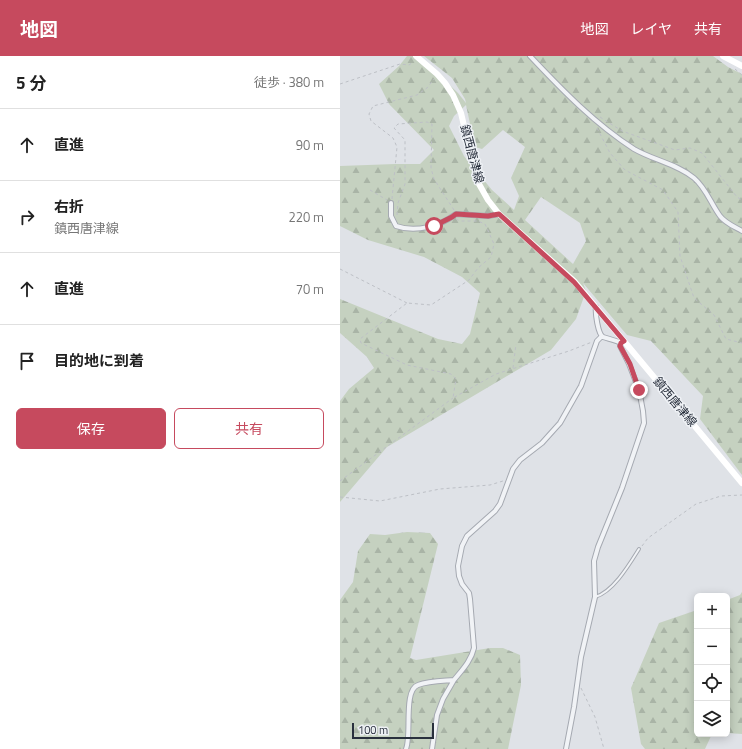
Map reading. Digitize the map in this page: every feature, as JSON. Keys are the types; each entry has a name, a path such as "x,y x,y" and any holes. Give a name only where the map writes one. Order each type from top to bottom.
{"main road":[{"path":"722,56 742,66"},
{"name":"鎮西唐津線","path":"417,57 437,74 454,95 461,113 479,184 488,200 499,214 574,282 596,306 623,342 742,483"}],"street":[{"path":"530,56 552,79 617,138 637,150 694,178 702,187 720,217 742,231"},
{"path":"391,203 391,216 396,226 402,228 415,229 434,226 454,216 488,216 499,214"},
{"path":"566,749 581,657 595,597 594,561 598,547 622,488 644,423 639,390 630,364 620,346 623,342 602,336 599,333 595,314 596,306"},
{"path":"432,749 437,715 443,699 454,680 473,654 474,648 470,599 469,594 462,584 458,566 462,546 467,536 496,511 513,469 520,460 542,443 560,423 581,386 596,341 602,336"},
{"path":"406,749 409,736 409,697 411,690 416,685 454,680"}],"lane":[{"path":"736,475 742,478"},
{"path":"595,597 601,596 624,573 639,549"}],"path":[{"path":"340,84 400,64 409,64 417,57"},
{"path":"370,190 391,203 397,147 393,138 371,121 369,114 373,106 417,95 427,88 437,74"},
{"path":"591,115 596,115 622,131 675,150 690,148 702,153 737,198 742,200"},
{"path":"340,269 407,304 431,305 469,280 478,268 491,258 494,244 486,224 478,220 460,221 454,216 434,179 431,168 432,124 427,122 398,124 394,128 405,140 405,184 398,203 396,226"},
{"path":"597,128 610,153 625,170 663,190 678,212 680,256 694,298 714,315 726,339 742,343"},
{"path":"407,304 360,339 361,343 407,365 452,374 456,379 453,398"},
{"path":"340,481 453,398 489,377 596,341"},
{"path":"513,368 516,344"},
{"path":"340,497 380,501 440,489 490,484 508,480"},
{"path":"639,549 648,538 696,504 721,496 742,495"},
{"path":"578,681 595,717 604,749"}],"green space":[{"path":"407,56 419,56 458,93 466,103 452,78 424,56 713,56 728,67 742,74 742,475 700,419 703,396 651,341 627,335 583,283 586,291 576,319 551,350 387,447 340,502 340,401 349,389 374,368 367,357 340,333 340,299 438,339 462,344 470,334 480,293 462,277 424,257 368,240 340,226 340,166 420,164 434,150 389,104 379,84 399,66","holes":["466,105 475,147 482,149 503,130 525,147 511,178 519,196 514,210 492,190 464,156 449,126 454,116","541,197 580,223 586,241 573,264 525,220"]},
{"path":"407,532 430,533 438,544 410,658 416,660 490,648 503,648 520,655 521,685 508,749 340,749 340,600 353,582 358,551 370,534 385,535"},
{"path":"742,592 742,734 730,733 730,599 740,595"},
{"path":"694,611 694,737 711,737 705,749 645,749 641,744 631,688 659,623"}],"route":[{"path":"434,226 456,214 488,216 499,214 574,282 596,306 624,341 620,346 630,364 639,390"}]}
